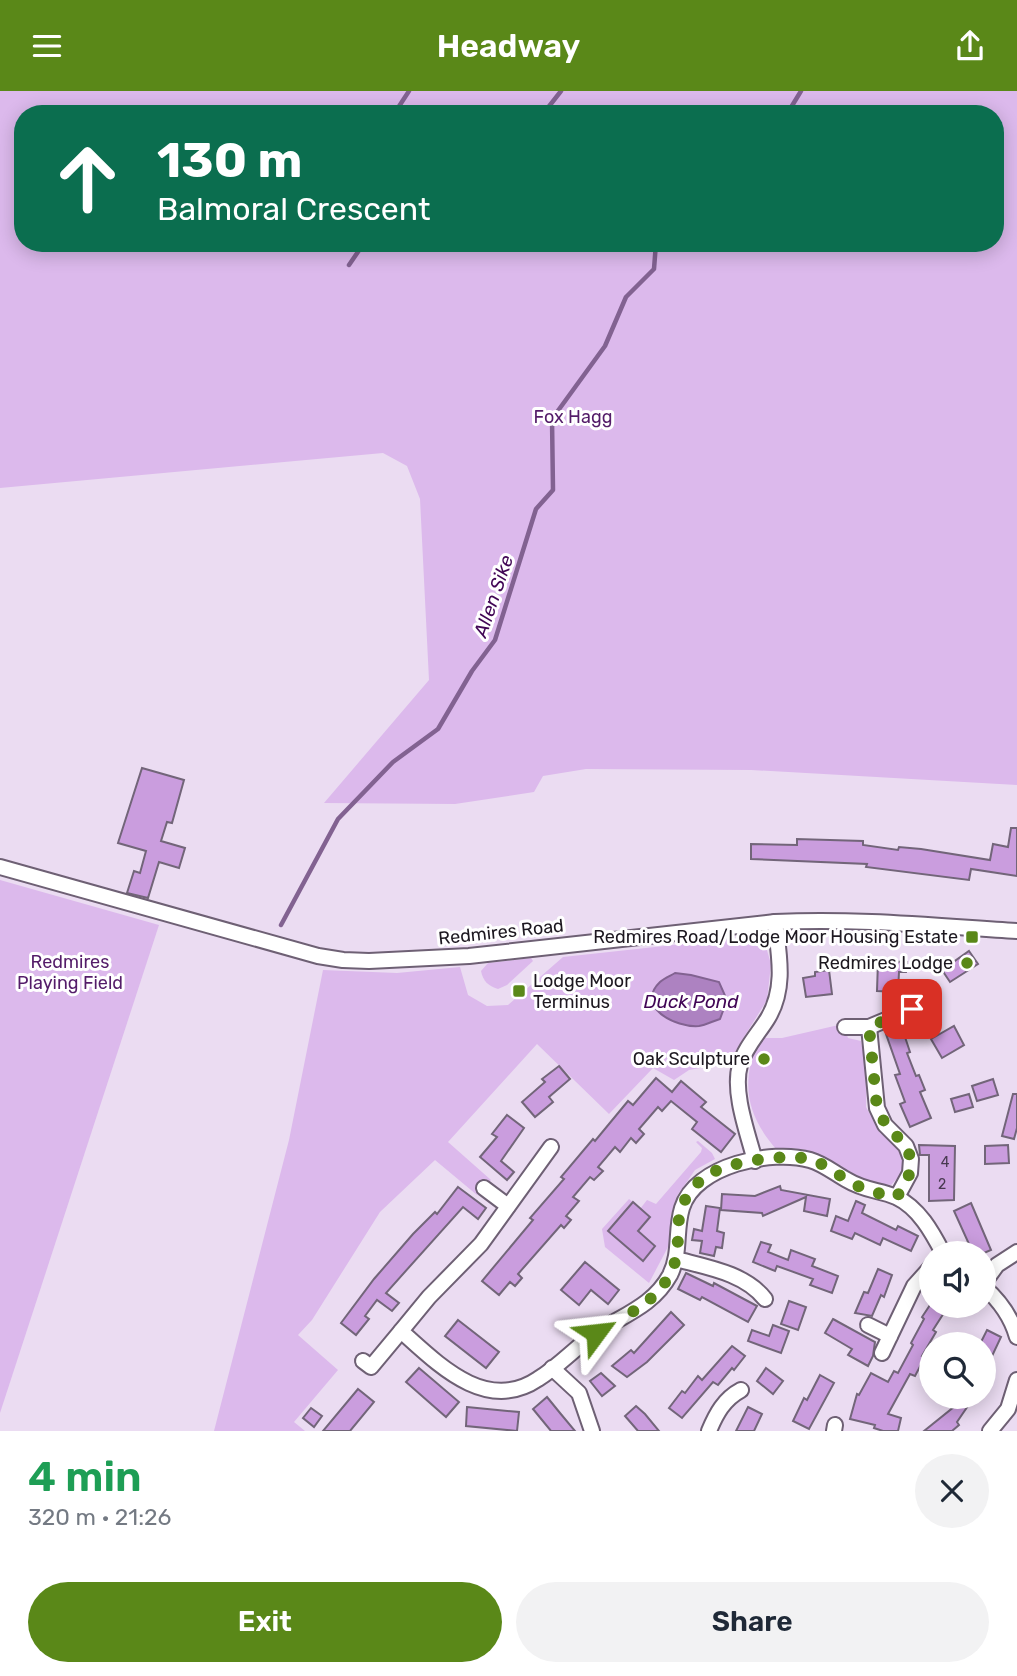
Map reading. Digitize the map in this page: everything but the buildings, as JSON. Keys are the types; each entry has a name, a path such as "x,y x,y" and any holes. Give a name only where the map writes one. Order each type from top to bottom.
{"street":[{"name":"Redmires Road","path":"0,867 318,956 343,960 469,956 775,922 842,920 1017,931"},
{"path":"755,1161 738,1092 738,1079 740,1064 776,1000 780,982 775,922"},
{"path":"845,1027 869,1027 912,1009"},
{"path":"869,1027 877,1108 886,1125 906,1146 911,1159 910,1173 897,1197"},
{"path":"367,1364 475,1250 551,1147"},
{"path":"401,1331 455,1377 473,1387 493,1391 516,1389 537,1381 596,1333 651,1300 670,1274 676,1259 682,1207 693,1188 704,1177 719,1169 755,1161 782,1157 809,1159 866,1190 897,1197 923,1218 936,1241"},
{"path":"484,1188 508,1206"},
{"path":"996,1267 1017,1252"},
{"path":"676,1259 738,1278 752,1286 765,1299"},
{"path":"882,1353 919,1280"},
{"path":"996,1299 1008,1315 1017,1337"},
{"path":"868,1325 890,1336"},
{"path":"552,1368 579,1393 592,1431"},
{"path":"990,1431 1007,1409 1017,1380"},
{"path":"709,1431 724,1404 741,1390"}],"green space":[{"name":"Fox Hagg","path":"0,91 1017,91 1017,785 751,770 586,769 543,776 534,792 455,804 324,803 429,680 420,499 407,466 383,453 0,488"},
{"name":"Redmires Playing Field","path":"0,880 159,925 0,1413"},
{"path":"747,937 764,940 771,964 767,1000 728,1063 689,1070 674,1080 653,1068 609,1114 537,1044 448,1142 491,1180 477,1195 435,1160 380,1212 312,1320 298,1335 338,1370 294,1422 305,1431 214,1431 289,1140 323,970 397,973 460,967 468,995 487,1006 508,1005 563,957"},
{"path":"531,958 533,961 507,985 498,989 486,983 482,975 481,971 488,963"},
{"path":"843,1024 848,1038 861,1041 867,1074 866,1107 880,1133 897,1146 903,1157 903,1172 891,1185 861,1178 814,1153 798,1149 776,1149 752,1110 748,1083 759,1038 782,1038"},
{"path":"696,1142 715,1159 695,1170 677,1196 672,1211 669,1245 649,1283 605,1247 602,1229 629,1199 633,1202 609,1231 643,1260 655,1246 638,1231 650,1217 640,1209 647,1200 656,1204 701,1152 702,1148"}],"water":[{"name":"Duck Pond","path":"675,973 719,982 727,1000 720,1019 690,1026 670,1020 661,1014 652,1000 653,991"}],"waterway":[{"path":"400,105 409,91"},
{"path":"550,105 561,91"},
{"name":"Allen Sike","path":"792,105 801,91"},
{"path":"349,265 358,252"},
{"name":"Allen Sike","path":"281,925 338,819 393,762 438,729 472,671 495,640 536,509 553,490 552,419 605,346 626,297 654,269 655,252"}],"place":[{"name":"Redmires Road/Lodge Moor Housing Estate","path":"972,937"},
{"name":"Redmires Lodge","path":"967,963"},
{"name":"Lodge Moor Terminus","path":"519,991"},
{"name":"Oak Sculpture","path":"764,1059"}],"route":[{"path":"596,1333 634,1312 661,1289 676,1259 682,1207 693,1188 704,1177 719,1169 782,1157 809,1159 854,1185 897,1197 910,1173 911,1159 906,1146 886,1125 877,1108 869,1027 912,1009"}]}
